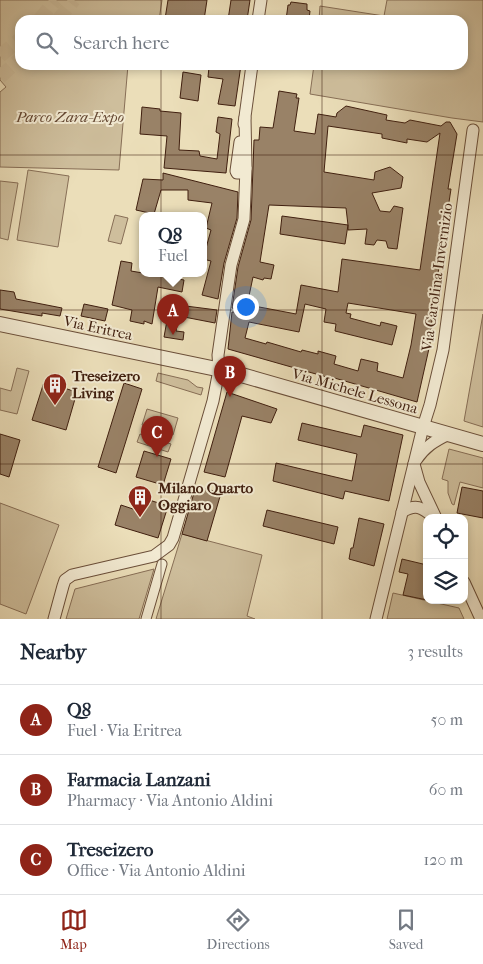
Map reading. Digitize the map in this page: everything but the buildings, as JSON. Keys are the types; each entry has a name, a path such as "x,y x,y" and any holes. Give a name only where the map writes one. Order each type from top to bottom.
{"street":[{"path":"259,15 261,0"},
{"path":"54,619 63,586 72,575 148,558 160,553 169,545 175,531 211,410 231,266 244,219 245,118 251,70"},
{"name":"Via Carolina Invernizio","path":"376,619 443,350 473,130"},
{"name":"Via Eritrea","path":"0,324 218,370"},
{"name":"Via Michele Lessona","path":"218,370 483,444"},
{"path":"434,514 419,482 414,463 423,450 433,442 449,434"},
{"path":"402,512 409,508 417,507 429,514"},
{"path":"146,619 162,564"},
{"path":"468,591 481,619"}],"green space":[{"name":"Parco Zara-Expo","path":"0,0 162,0 160,15 15,15 15,70 128,70 119,170 0,167 0,92 6,87 0,80"},
{"path":"387,0 483,0 483,122 310,94 313,70 468,70 468,15 384,15"},
{"path":"320,6 378,15 319,15"},
{"path":"28,170 69,176 58,247 17,240"},
{"path":"0,181 18,183 8,240 0,238"},
{"path":"115,215 128,218 121,244 108,241"},
{"path":"483,314 483,427 464,421"},
{"path":"17,368 29,371 17,414 0,410 0,388 11,391"},
{"path":"158,373 188,380 197,387 203,388 201,395 156,381"},
{"path":"147,409 178,418 173,435 142,425"},
{"path":"140,434 171,444 168,452 137,442"},
{"path":"449,449 483,458 483,488 460,482 454,505 448,493 448,481 442,479"},
{"path":"0,503 59,525 26,614 0,604"},
{"path":"182,534 262,555 247,616 255,619 156,619"},
{"path":"154,569 139,619 66,619 75,589"},
{"path":"393,593 423,600 423,604 441,604 459,608 464,619 387,619"}],"tunnel":[{"path":"43,15 56,0"},
{"path":"62,15 74,0"},
{"path":"0,56 15,43"},
{"path":"0,77 15,64"}],"place":[{"name":"Q8","path":"173,335"},
{"name":"Farmacia Lanzani","path":"230,397"},
{"name":"Treseizero Living","path":"55,406"},
{"name":"Treseizero","path":"157,457"},
{"name":"Milano Quarto Oggiaro","path":"140,518"}]}
